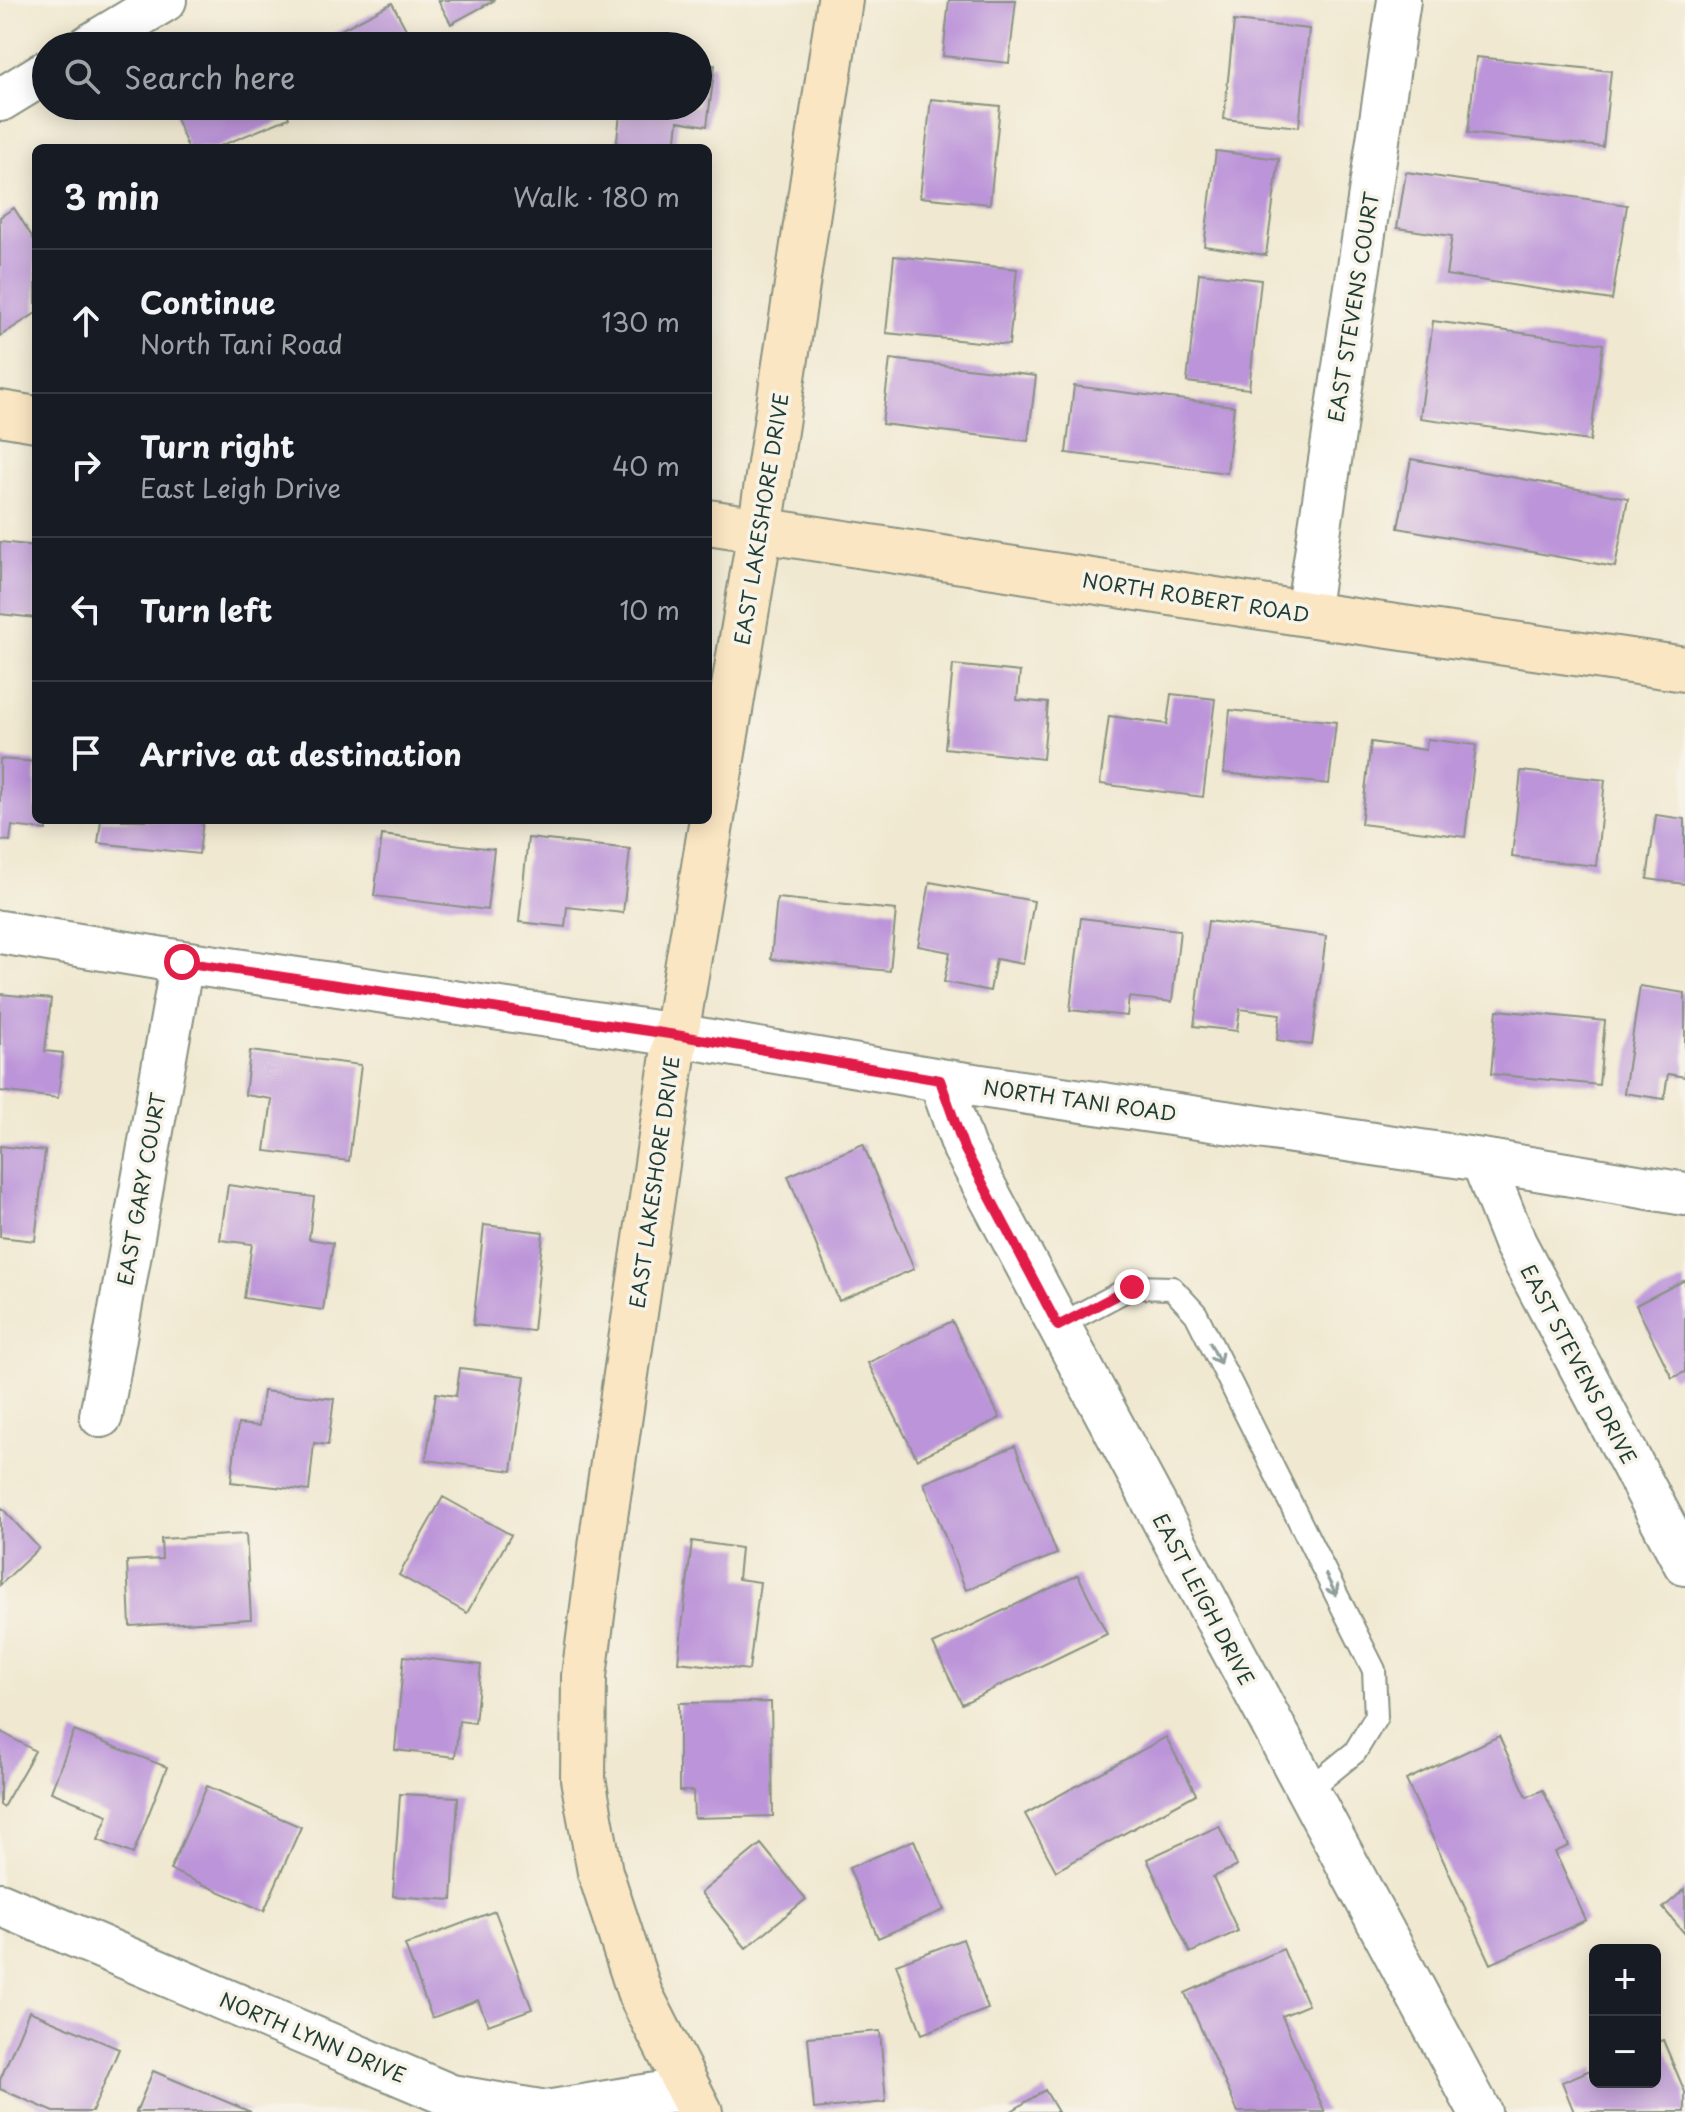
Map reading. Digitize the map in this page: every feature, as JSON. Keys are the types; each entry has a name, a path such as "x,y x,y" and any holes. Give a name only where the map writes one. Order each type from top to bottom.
{"main road":[{"name":"EAST LAKESHORE DRIVE","path":"712,819 760,530 840,0"},
{"path":"0,413 32,418"},
{"name":"NORTH ROBERT ROAD","path":"712,523 1685,669"},
{"name":"EAST LAKESHORE DRIVE","path":"694,2100 640,1994 600,1872 583,1779 584,1676 676,1035 711,824"}],"street":[{"path":"112,32 165,0"},
{"name":"EAST STEVENS COURT","path":"1307,614 1399,0"},
{"path":"0,100 32,81"},
{"name":"NORTH TANI ROAD","path":"0,932 676,1035 940,1080 1482,1160 1685,1194"},
{"name":"EAST GARY COURT","path":"101,1416 182,962"},
{"name":"EAST LEIGH DRIVE","path":"940,1080 964,1148 1480,2112"},
{"name":"EAST STEVENS DRIVE","path":"1482,1160 1515,1243 1685,1564"},
{"name":"NORTH LYNN DRIVE","path":"0,1904 451,2096 546,2112 694,2100"}],"lane":[{"path":"1058,1326 1132,1287 1172,1288 1196,1314 1374,1670 1376,1717 1355,1752 1307,1791"}],"building":[{"path":"438,0 495,0 451,24"},
{"path":"949,0 1016,0 1009,63 943,56"},
{"path":"392,3 408,32 337,32"},
{"path":"1234,21 1309,29 1299,127 1224,119"},
{"path":"1476,57 1611,71 1603,147 1468,133"},
{"path":"931,99 1000,106 990,204 920,197"},
{"path":"177,120 284,120 225,144 186,144"},
{"path":"619,120 708,120 707,126 678,121 675,144 616,144"},
{"path":"1216,151 1279,159 1266,255 1204,246"},
{"path":"1406,172 1627,205 1612,300 1446,275 1452,236 1397,228"},
{"path":"14,208 32,237 32,316 0,336 0,217"},
{"path":"894,256 1017,269 1009,345 886,333"},
{"path":"1199,273 1261,280 1249,389 1187,382"},
{"path":"1433,321 1603,344 1590,441 1420,418"},
{"path":"890,359 1036,376 1028,441 882,424"},
{"path":"1074,386 1234,406 1227,473 1066,453"},
{"path":"1411,459 1628,498 1615,567 1398,528"},
{"path":"0,542 32,546 32,618 0,614"},
{"path":"953,665 1020,672 1017,700 1048,703 1043,759 945,748"},
{"path":"1171,694 1215,699 1203,797 1100,784 1109,716 1167,724"},
{"path":"1230,710 1336,722 1329,784 1224,773"},
{"path":"1427,739 1476,745 1465,837 1361,824 1371,742 1426,750"},
{"path":"0,759 32,762 32,824 47,824 46,830 12,826 10,841 0,840"},
{"path":"1521,771 1605,780 1596,866 1512,857"},
{"path":"1656,815 1685,819 1685,884 1647,879"},
{"path":"100,824 203,824 199,854 98,843"},
{"path":"382,835 494,849 487,910 374,896"},
{"path":"528,838 630,849 623,913 567,907 565,927 519,922"},
{"path":"930,882 1034,901 1023,964 996,959 990,991 944,982 950,952 918,946"},
{"path":"777,898 896,910 890,971 771,959"},
{"path":"1081,918 1180,930 1172,1002 1129,997 1127,1016 1070,1010"},
{"path":"1208,921 1326,936 1312,1045 1277,1040 1280,1014 1240,1009 1237,1031 1194,1026"},
{"path":"1640,986 1685,993 1685,1077 1668,1074 1664,1099 1624,1093"},
{"path":"0,994 51,999 45,1051 63,1053 58,1098 0,1091"},
{"path":"1497,1010 1605,1021 1599,1085 1491,1074"},
{"path":"250,1051 361,1065 349,1161 265,1151 272,1099 245,1095"},
{"path":"863,1144 914,1269 839,1301 788,1176"},
{"path":"0,1146 45,1151 35,1241 0,1237"},
{"path":"228,1185 314,1197 309,1239 333,1243 323,1310 244,1298 252,1244 220,1240"},
{"path":"484,1225 543,1232 533,1331 473,1325"},
{"path":"1685,1280 1685,1372 1672,1378 1636,1305"},
{"path":"952,1321 1000,1418 917,1459 868,1363"},
{"path":"460,1368 525,1376 512,1471 426,1460 436,1393 456,1396"},
{"path":"263,1391 334,1399 328,1445 314,1443 309,1491 231,1482 238,1424 259,1426"},
{"path":"1015,1446 1057,1554 966,1590 924,1483"},
{"path":"443,1497 511,1535 467,1613 399,1575"},
{"path":"0,1506 39,1548 0,1585"},
{"path":"246,1534 251,1619 130,1626 127,1561 162,1559 161,1539"},
{"path":"692,1541 741,1548 738,1579 760,1582 749,1670 678,1662"},
{"path":"1078,1575 1107,1634 962,1704 933,1644"},
{"path":"404,1656 481,1665 475,1723 459,1721 455,1757 395,1750"},
{"path":"771,1702 773,1816 694,1818 693,1791 679,1791 679,1703"},
{"path":"0,1731 35,1751 3,1807 0,1805"},
{"path":"74,1731 167,1767 133,1854 98,1840 108,1815 51,1792"},
{"path":"1499,1736 1527,1797 1543,1790 1569,1846 1555,1852 1586,1920 1491,1964 1406,1780"},
{"path":"1166,1737 1196,1794 1056,1871 1025,1814"},
{"path":"207,1786 301,1827 264,1911 170,1870"},
{"path":"400,1794 458,1797 452,1900 393,1896"},
{"path":"1219,1826 1237,1866 1213,1877 1238,1931 1190,1953 1147,1859"},
{"path":"914,1840 944,1910 878,1938 849,1868"},
{"path":"761,1844 806,1899 746,1948 701,1893"},
{"path":"1685,1889 1685,1934 1663,1908"},
{"path":"495,1911 532,2009 488,2025 478,2000 432,2018 405,1945"},
{"path":"963,1939 988,2009 922,2034 896,1964"},
{"path":"1283,1949 1308,2005 1282,2016 1325,2112 1238,2112 1185,1993"},
{"path":"29,2011 119,2049 92,2112 54,2112 0,2089 0,2080"},
{"path":"880,2031 886,2102 814,2109 808,2037"},
{"path":"1661,2041 1685,2092 1685,2112 1574,2112 1562,2082 1589,2071 1589,2088 1661,2088"},
{"path":"153,2071 251,2112 136,2112"},
{"path":"1045,2090 1058,2112 1010,2112"}],"route":[{"path":"182,962 676,1035 940,1080 964,1148 1058,1326 1132,1287"}]}
